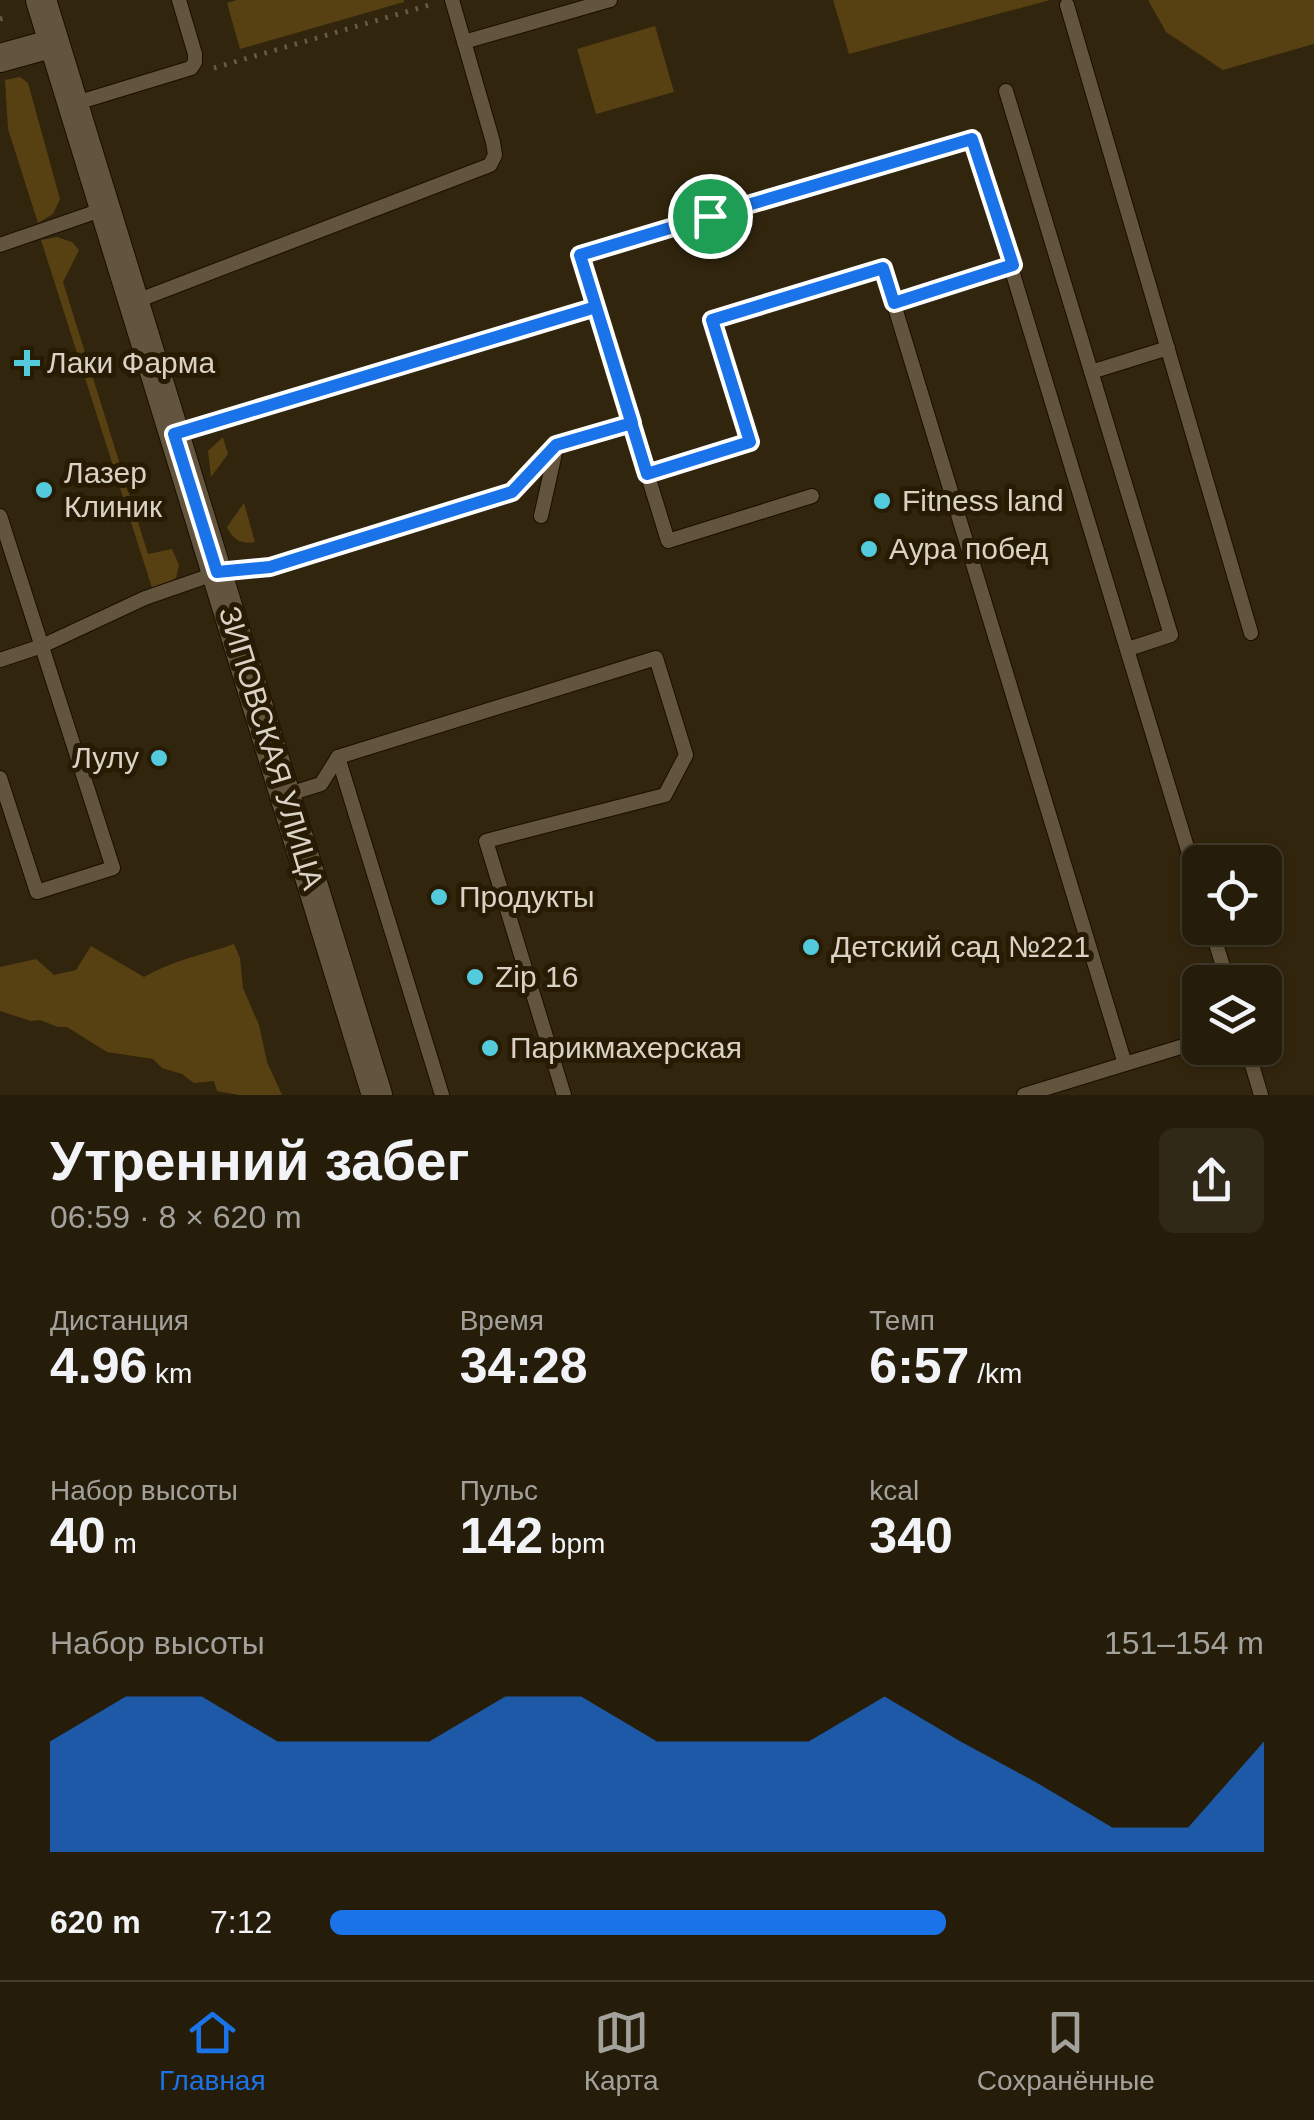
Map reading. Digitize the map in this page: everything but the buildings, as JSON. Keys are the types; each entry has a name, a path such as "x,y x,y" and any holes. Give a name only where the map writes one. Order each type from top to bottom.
{"street":[{"name":"ЗИПОВСКАЯ УЛИЦА","path":"41,0 376,1095"},
{"path":"0,58 54,44"}],"lane":[{"path":"72,104 191,68 196,62 195,54 179,0"},
{"path":"134,302 490,166 495,154 493,142 450,0"},
{"path":"464,42 610,0"},
{"path":"1067,5 1251,633"},
{"path":"1006,92 1170,635 1128,649"},
{"path":"812,496 668,541 580,255 972,139 1187,845"},
{"path":"0,245 104,209"},
{"path":"894,303 1013,265"},
{"path":"647,474 750,442 712,320 883,268 1125,1064"},
{"path":"174,434 596,307"},
{"path":"1091,372 1168,348"},
{"path":"0,660 217,572 270,567 512,492 556,445 632,423"},
{"path":"541,516 556,445"},
{"path":"0,516 113,868 37,892 0,778"},
{"path":"286,795 321,784 338,757 656,658 686,755 665,795 486,842 564,1095"},
{"path":"338,757 442,1095"},
{"path":"1024,1095 1182,1047"},
{"path":"1252,1065 1261,1095"}],"path":[{"path":"191,68 208,70 450,0"}],"shaded area":[{"path":"833,0 1050,0 849,54"},
{"path":"1148,0 1314,0 1314,44 1223,70 1166,32"},
{"path":"404,2 240,49 227,3"},
{"path":"655,26 674,92 596,114 577,49"},
{"path":"20,77 28,83 60,199 53,214 38,223 8,129 5,80"},
{"path":"57,237 72,242 79,250 63,282 148,554 172,549 179,565 176,578 153,591 41,240"},
{"path":"223,437 228,454 211,477 208,451"},
{"path":"244,503 255,542 238,540 227,527"},
{"path":"234,944 240,958 243,988 282,1095 217,1091 214,1081 194,1083 182,1074 162,1068 153,1059 107,1052 67,1027 0,1011 0,967 36,959 54,975 76,970 91,946 144,977"}],"place":[{"name":"Лаки Фарма","path":"27,363"},
{"name":"Лазер Клиник","path":"44,490"},
{"name":"Fitness land","path":"882,501"},
{"name":"Аура побед","path":"869,549"},
{"name":"Лулу","path":"159,758"},
{"name":"Продукты","path":"439,897"},
{"name":"Детский сад №221","path":"811,947"},
{"name":"Zip 16","path":"475,977"},
{"name":"Парикмахерская","path":"490,1048"}],"route":[{"path":"710,216 580,255 632,423 556,445 512,492 270,567 217,572 174,434 596,307 647,474 750,442 712,320 883,268 894,303 1013,265 972,139 710,216"}]}
